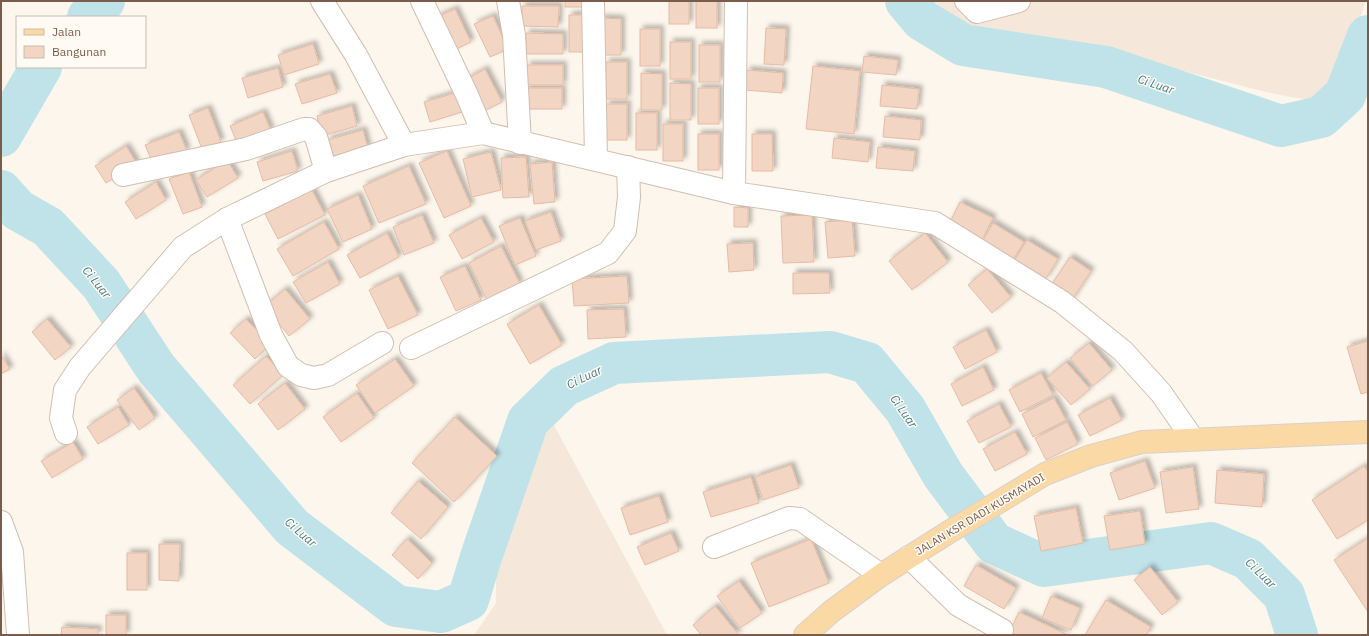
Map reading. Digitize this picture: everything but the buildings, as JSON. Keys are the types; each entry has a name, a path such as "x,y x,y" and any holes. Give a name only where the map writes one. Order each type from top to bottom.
{"main road":[{"name":"JALAN KSR DADI KUSMAYADI","path":"805,635 832,611 881,575 909,557 1046,474 1091,456 1142,442 1368,432"}],"street":[{"path":"322,1 356,55 404,145"},
{"path":"422,1 467,95 483,133"},
{"path":"508,1 514,35 520,143"},
{"path":"593,1 596,159"},
{"path":"734,193 736,1"},
{"path":"966,1 977,12 1019,1"},
{"path":"123,175 246,149 304,129 309,129 316,136 326,171"},
{"path":"66,433 61,418 65,390 80,368 104,338 183,247 227,219 326,171 404,145 483,133 734,193 935,223 1062,302 1123,351 1161,393 1193,439"},
{"path":"411,348 608,253 625,231 629,197 628,167"},
{"path":"227,219 271,335 288,366 301,375 314,378 328,375 382,343"},
{"path":"714,547 789,518 796,518 800,519 881,575"},
{"path":"1,522 12,552 18,635"},
{"path":"909,557 958,605 1002,630"}],"shaded area":[{"path":"933,1 1366,1 1348,52 1330,88 1308,100 1270,93 1113,53 1014,40 966,24"},
{"path":"549,416 667,635 474,635 496,603 496,578"}],"waterway":[{"name":"Ci Luar","path":"89,16 104,1"},
{"name":"Ci Luar","path":"906,1 922,20 963,45 1106,67 1281,126 1321,117 1345,95 1368,36"},
{"name":"Ci Luar","path":"1,136 40,68"},
{"name":"Ci Luar","path":"1,191 18,210 48,227 101,284 156,368 292,527 396,606 441,612 468,600 481,557 528,421 564,386 614,363 830,352 867,363 905,409 943,475 994,543 1044,566 1211,543 1248,559 1284,595 1297,635"}]}
